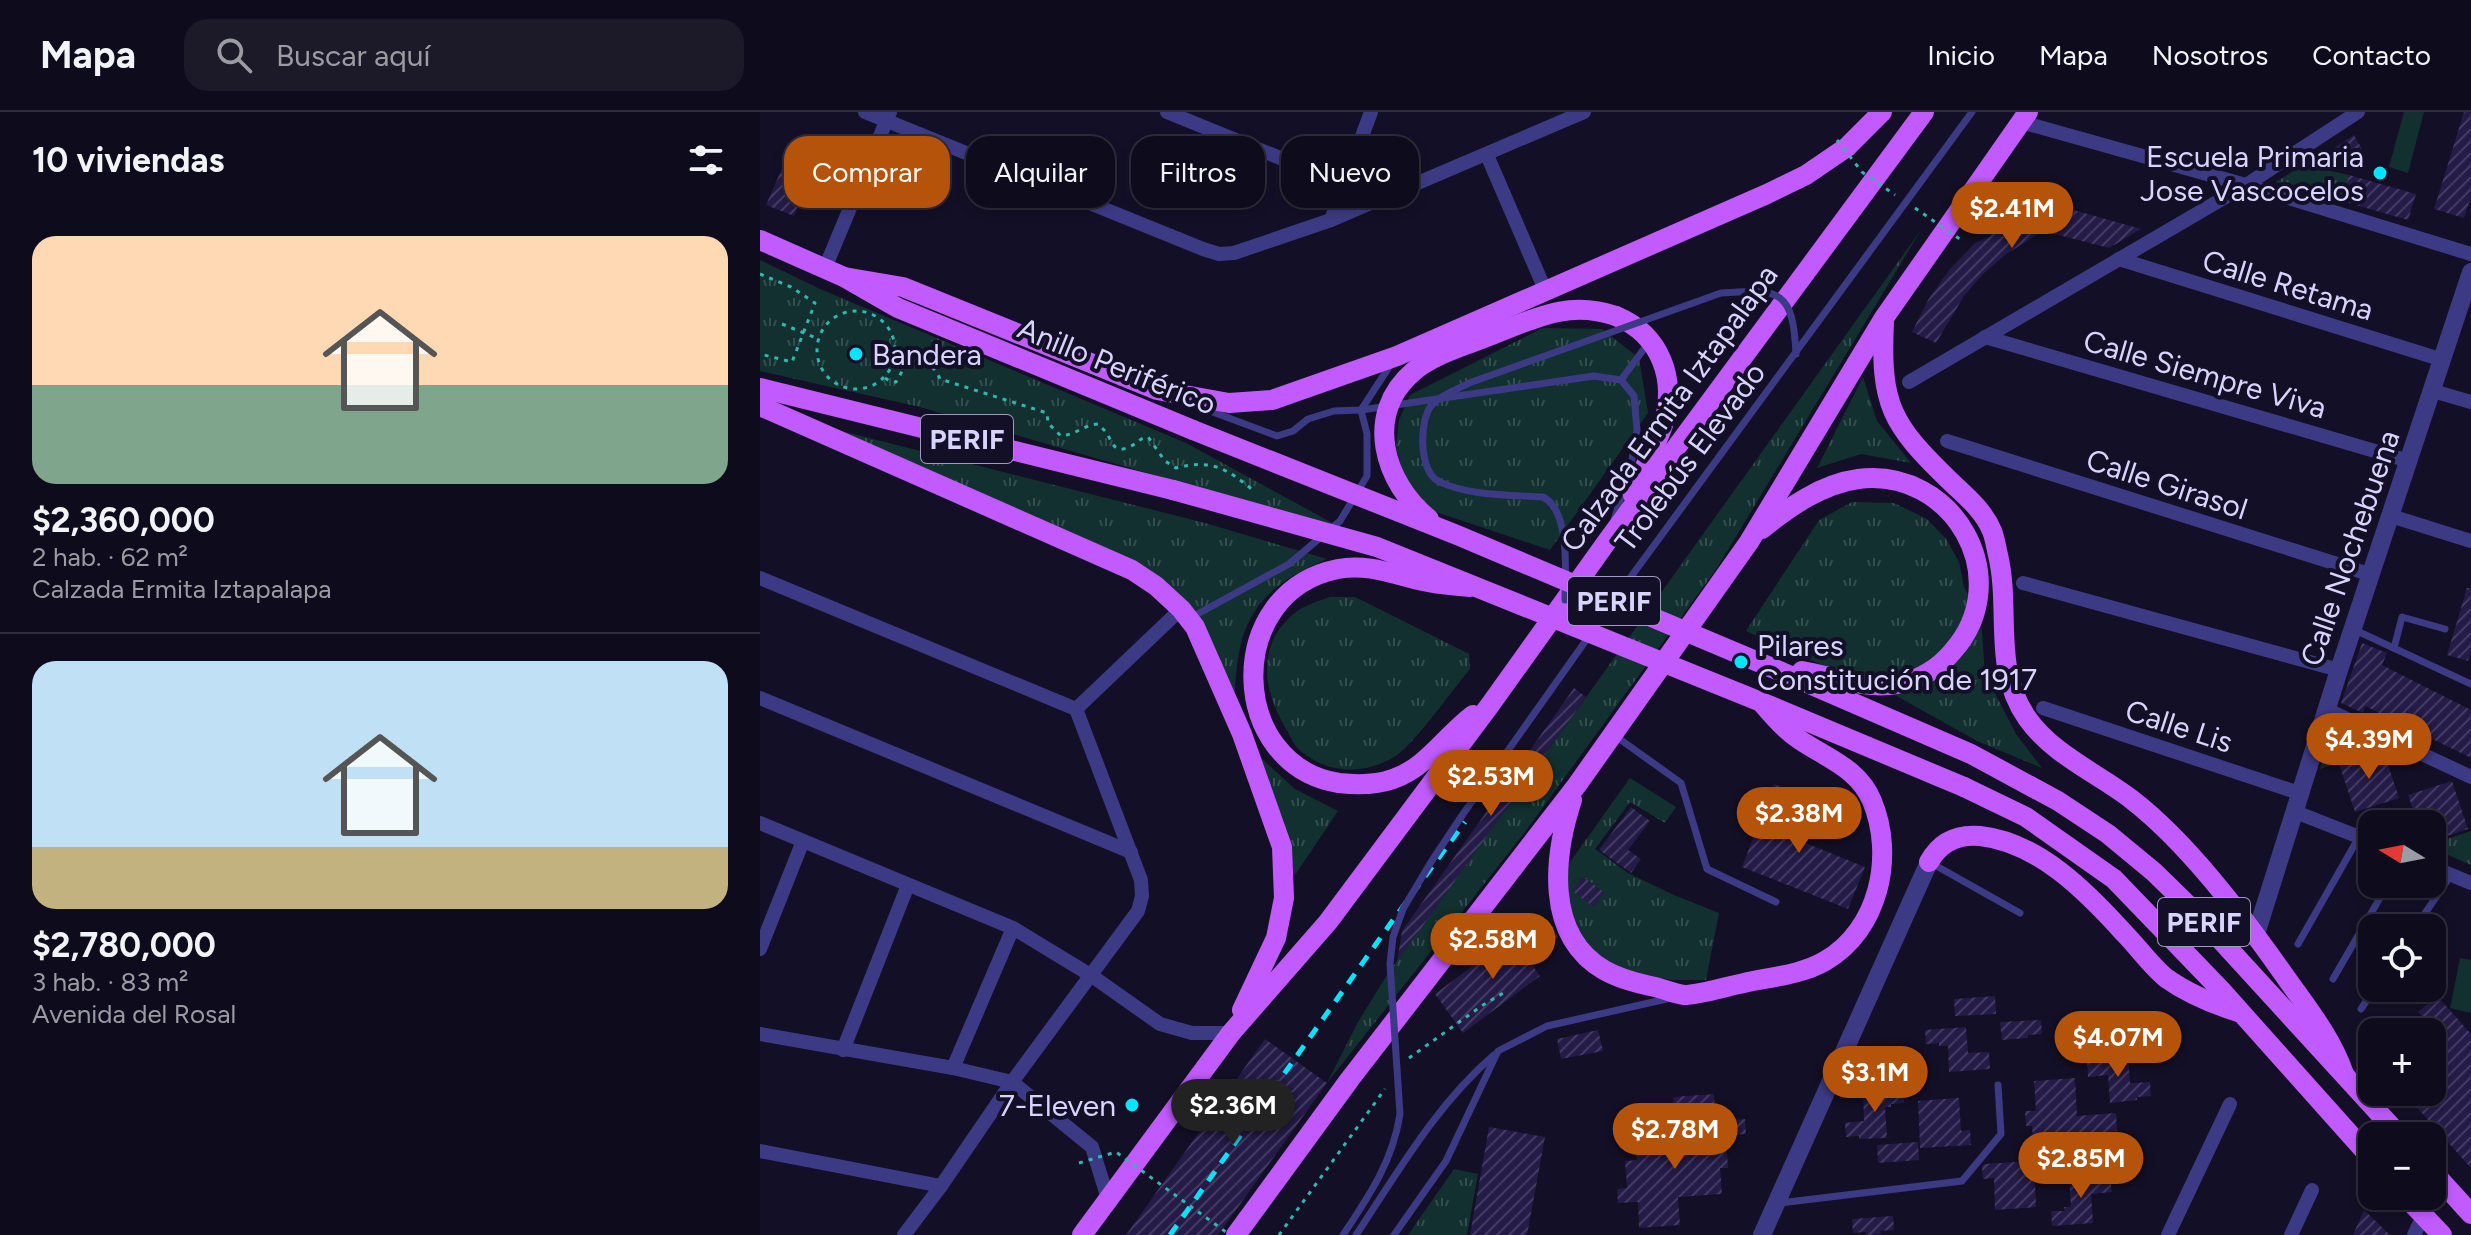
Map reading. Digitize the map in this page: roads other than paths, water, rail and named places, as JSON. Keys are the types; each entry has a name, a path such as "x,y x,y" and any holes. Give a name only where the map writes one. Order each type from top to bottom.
{"main road":[{"path":"835,272 903,287 1157,390 1229,403 1272,400 1397,356 1806,175 1847,147 1882,112"},
{"name":"Calzada Ermita Iztapalapa","path":"1082,1235 1231,1033 1328,922 1924,112"},
{"path":"1236,1235 1350,1079 1577,785 1749,542 1884,318 2025,117"},
{"name":"Anillo Periférico","path":"760,240 835,272 898,308 1457,535"},
{"path":"1457,535 1431,521 1410,501 1393,476 1384,436 1389,408 1412,372 1433,359 1547,314 1580,308 1616,316 1636,326 1651,340 1664,363 1668,398 1662,427 1640,475 1627,514"},
{"path":"1884,318 1884,377 1895,419 1909,440 1974,504 1992,531 2003,577 2002,638 2008,679 2015,699 2045,739 2133,800 2177,841 2256,934 2313,1014 2337,1053 2344,1074"},
{"name":"PERIF","path":"760,388 1173,490 1377,547 1964,787 2026,817 2114,879 2243,1014 2358,1143"},
{"path":"760,406 1132,570 1156,586 1195,627 1242,734 1282,847 1284,898 1276,938 1231,1033"},
{"path":"1749,542 1780,515 1818,492 1840,483 1876,478 1909,485 1939,501 1959,522 1976,561 1979,587 1974,616 1959,645 1924,675 1897,684 1871,685 1770,667"},
{"name":"PERIF","path":"1457,535 1971,754 2084,817 2143,862 2196,913 2387,1122"},
{"path":"1478,588 1427,582 1369,568 1353,567 1322,573 1286,595 1269,614 1258,640 1254,668 1257,705 1273,743 1305,773 1334,782 1365,784 1381,783 1404,775 1463,723 1490,705"},
{"path":"1577,785 1562,831 1557,870 1560,905 1568,929 1582,952 1602,969 1639,984 1684,995 1813,967 1849,942 1867,916 1880,882 1884,848 1879,822 1866,789 1849,769 1784,727 1761,702"},
{"path":"1929,862 1939,848 1960,836 1994,838 2020,847 2055,869 2094,902 2164,976 2195,994 2243,1014"},
{"path":"2446,1186 2471,1214"},
{"path":"2418,1226 2442,1235"}],"street":[{"path":"865,112 888,116 1219,254 1234,253 1331,220 1584,112"},
{"path":"1167,112 1281,158"},
{"path":"1362,136 1371,112"},
{"path":"1909,382 2246,185 2358,112"},
{"path":"835,272 888,116"},
{"path":"2025,117 2471,254"},
{"path":"1487,155 1546,292"},
{"path":"1331,220 1335,208"},
{"name":"Calle Retama","path":"2119,259 2443,360"},
{"name":"Calle Nochebuena","path":"2256,934 2326,709 2471,272"},
{"name":"Calle Siempre Viva","path":"1985,337 2409,461"},
{"path":"2433,391 2471,402"},
{"name":"Calle Girasol","path":"1947,441 2372,575"},
{"path":"2391,516 2471,541"},
{"path":"760,578 1076,709 1141,880 1142,896 1138,911 904,1235"},
{"path":"2023,583 2339,670"},
{"path":"1076,709 1185,614"},
{"path":"760,698 1131,852"},
{"name":"Calle Lis","path":"2043,708 2296,802 2358,836"},
{"path":"2326,709 2471,777"},
{"path":"760,823 1013,928 1092,976 1160,1024 1192,1033 1231,1033"},
{"path":"760,947 803,841"},
{"path":"1762,1235 1929,862"},
{"path":"2446,873 2471,883"},
{"path":"843,1050 908,885"},
{"path":"953,1068 1013,928"},
{"path":"760,1034 953,1068 1012,1082 1092,1147 1108,1199"},
{"path":"2168,1235 2230,1104"},
{"path":"760,1151 941,1186"},
{"path":"2291,1235 2312,1190"}],"lane":[{"name":"Trolebús Elevado","path":"1343,1235 1372,1192 1396,1138 1400,1114 1390,964 1393,937 1403,909 1431,862 1633,574 1972,112"},
{"path":"1565,600 1566,542 1550,500 1475,492 1436,480 1429,470 1423,446 1424,422 1432,404 1469,383 1721,293 1756,290 1775,293 1789,308 1795,323 1796,354"},
{"path":"1621,380 1651,340"},
{"path":"1185,614 1289,564 1340,521 1367,476 1367,434 1361,410 1397,356"},
{"path":"1157,390 1277,436 1293,431 1308,419 1334,411 1361,410 1594,376 1621,380 1634,396 1637,430 1631,465 1608,540"},
{"path":"2394,648 2402,617 2445,629"},
{"path":"2353,630 2471,684"},
{"path":"1612,734 1681,783 1707,869 1776,902"},
{"path":"2298,944 2358,852"},
{"path":"1929,862 2020,913"},
{"path":"2425,914 2451,875"},
{"path":"2333,979 2380,898"},
{"path":"1356,1235 1436,1115 1468,1077 1498,1051 1547,1026 1684,995"},
{"path":"2361,1009 2366,1002"},
{"path":"1394,1235 1446,1161 1498,1051"},
{"path":"1776,1204 1962,1181 2001,1134 1998,1085"}],"railway":[{"path":"1170,1235 1465,822"}],"place":[{"name":"Escuela Primaria Jose Vascocelos","path":"2380,173"},
{"name":"Bandera","path":"856,354"},
{"name":"Pilares Constitución de 1917","path":"1741,662"},
{"name":"7-Eleven","path":"1132,1105"}]}
